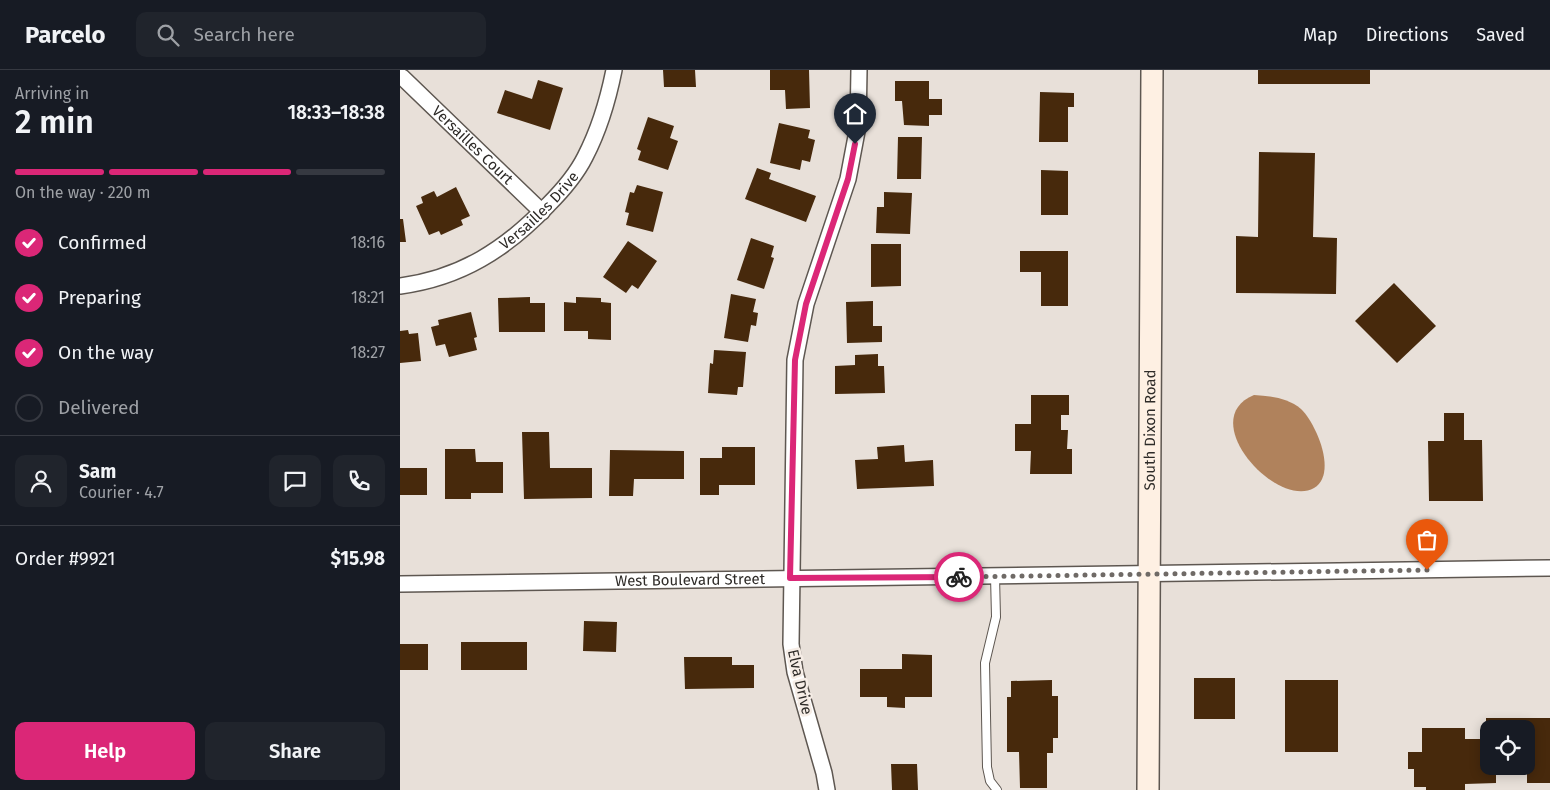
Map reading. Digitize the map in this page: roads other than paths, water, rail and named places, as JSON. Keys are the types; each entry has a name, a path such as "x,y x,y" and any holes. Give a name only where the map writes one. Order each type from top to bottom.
{"main road":[{"name":"South Dixon Road","path":"1148,790 1152,70"}],"street":[{"name":"Versailles Drive","path":"400,286 418,284 470,266 507,244 542,212 565,187 585,158 609,97 614,70"},
{"name":"Elva Drive","path":"827,790 795,672 791,644 790,578 795,360 806,304 848,179 858,126 859,70"},
{"name":"Versailles Court","path":"402,77 542,212"},
{"name":"West Boulevard Street","path":"400,584 1550,568"}],"lane":[{"path":"995,576 996,617 985,663 986,767 990,781 997,790"}]}
